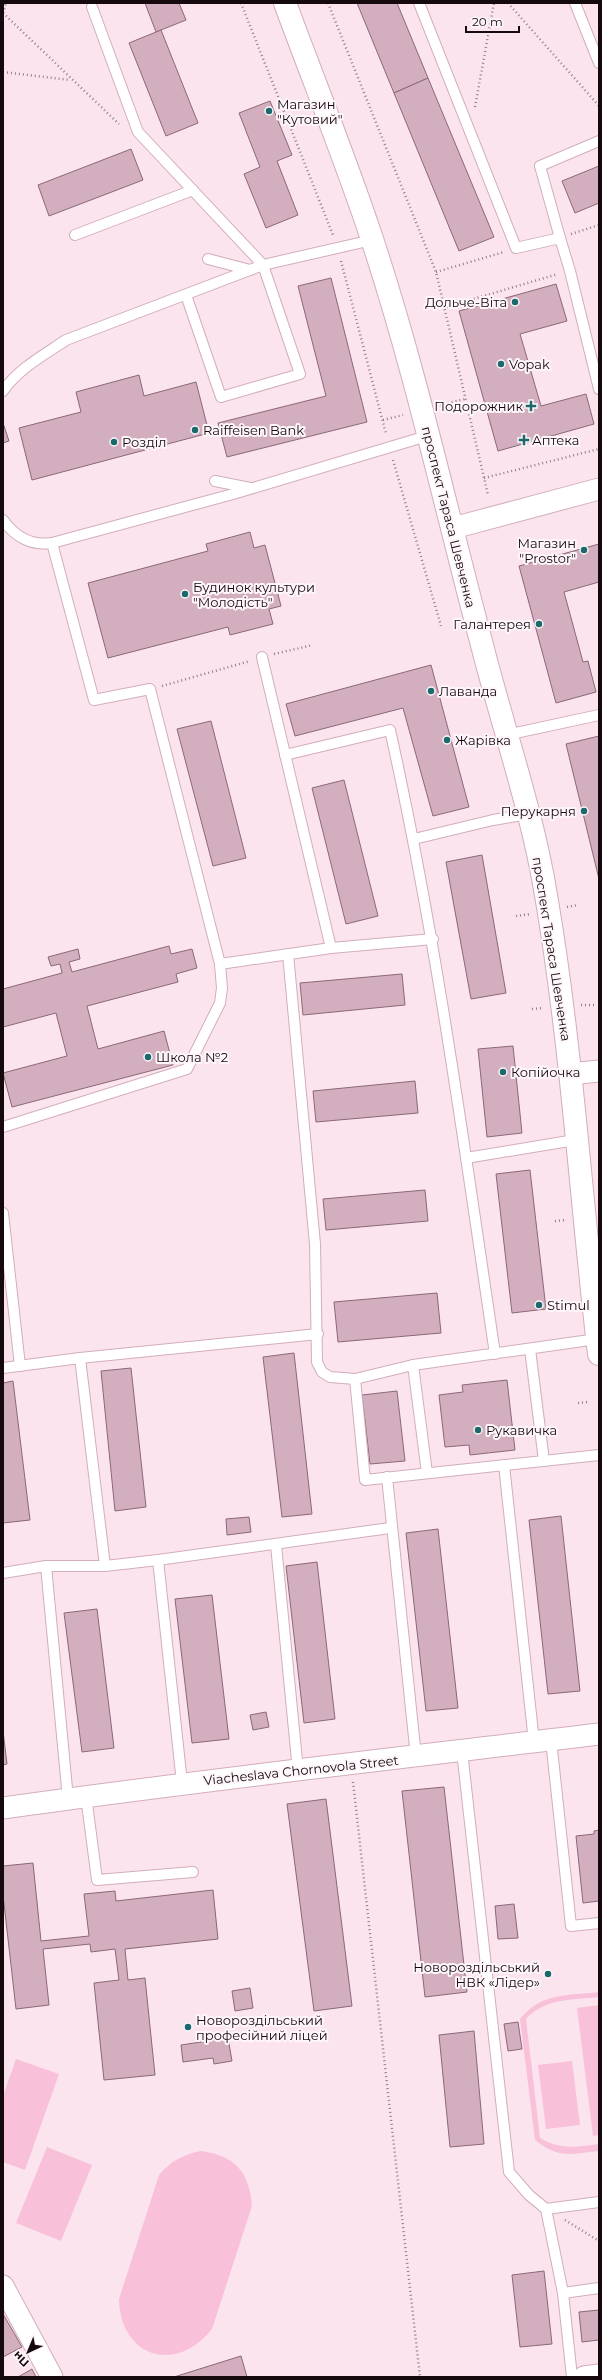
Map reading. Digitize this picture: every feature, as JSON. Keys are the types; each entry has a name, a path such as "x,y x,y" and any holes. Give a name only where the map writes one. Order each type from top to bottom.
{"street":[{"name":"проспект Тараса Шевченка","path":"285,3 372,240 453,528 506,735 529,814 546,894 570,1074 575,1140 598,1347"},
{"path":"453,528 599,489"},
{"path":"570,1074 599,1071"},
{"name":"Viacheslava Chornovola Street","path":"3,1808 182,1783 298,1771 599,1734"},
{"path":"3,2286 52,2377"},
{"path":"584,2377 599,2375"}],"lane":[{"path":"419,3 516,248 560,238"},
{"path":"575,3 599,63"},
{"path":"92,7 138,132 263,265 300,374 221,397 186,295"},
{"path":"599,141 540,166 570,271 599,389"},
{"path":"75,235 193,190"},
{"path":"3,391 10,380 39,357 66,340 263,265 372,240"},
{"path":"208,259 250,270"},
{"path":"3,520 8,527 26,540 39,545 52,543 252,488 427,436"},
{"path":"215,481 252,488"},
{"path":"3,1126 186,1070 220,1003 222,988 220,964 150,689 94,700 52,543"},
{"path":"262,657 331,948"},
{"path":"506,735 599,715"},
{"path":"285,755 390,730 414,839 432,939 495,1354"},
{"path":"414,839 493,820 529,814"},
{"path":"220,964 331,948 432,939"},
{"path":"288,954 315,1244 318,1334 317,1362 322,1372 330,1377 355,1379 413,1365 530,1349 598,1347"},
{"path":"466,1158 575,1140"},
{"path":"3,1213 20,1366"},
{"path":"3,1368 80,1358 318,1334"},
{"path":"530,1349 544,1461"},
{"path":"80,1358 105,1566"},
{"path":"413,1365 427,1473"},
{"path":"355,1379 365,1480 599,1455"},
{"path":"504,1465 571,1926 599,1923"},
{"path":"387,1477 390,1528 416,1757"},
{"path":"3,1573 46,1566 105,1566 158,1560 276,1545 390,1528"},
{"path":"276,1545 298,1771"},
{"path":"158,1560 182,1783"},
{"path":"46,1566 77,1798 97,1880 193,1872"},
{"path":"462,1751 509,2172 530,2195 546,2209 563,2293 572,2377"},
{"path":"546,2209 599,2202"},
{"path":"563,2293 599,2288"}],"path":[{"path":"6,3 3,13 70,80 123,127 138,132"},
{"path":"241,3 338,248 382,420 441,626"},
{"path":"328,3 436,272 443,308 488,495"},
{"path":"470,132 494,3"},
{"path":"508,3 599,106"},
{"path":"3,72 70,80"},
{"path":"560,238 599,225"},
{"path":"436,272 516,248"},
{"path":"443,308 570,271"},
{"path":"438,406 465,399"},
{"path":"382,420 407,414"},
{"path":"484,478 599,449"},
{"path":"150,689 262,657 313,645"},
{"path":"579,1005 595,1004"},
{"path":"532,1009 544,1008"},
{"path":"578,1403 588,1402"},
{"path":"352,1780 420,2377"},
{"path":"546,2209 599,2241"}],"shaded area":[{"path":"599,1992 599,1997 560,2001 550,2004 533,2012 526,2019 540,2138 548,2142 569,2147 599,2144 599,2151 572,2154 558,2153 543,2146 535,2140 520,2019 528,2010 546,2000 566,1995"},
{"path":"599,2005 599,2135 593,2136 577,2008"},
{"path":"16,2059 59,2074 25,2170 3,2162 3,2096"},
{"path":"572,2061 580,2125 546,2129 538,2065"},
{"path":"47,2147 92,2165 61,2241 16,2223"},
{"path":"201,2151 213,2153 223,2157 238,2167 248,2183 252,2206 212,2329 198,2343 182,2352 167,2355 152,2353 139,2346 129,2335 122,2319 119,2299 159,2175 177,2159 188,2154"}],"building":[{"path":"145,3 179,3 186,20 156,32"},
{"path":"357,3 397,3 428,78 394,93"},
{"path":"161,30 198,123 166,136 129,43"},
{"path":"428,78 494,237 459,251 394,93"},
{"path":"270,101 292,155 277,161 298,215 266,228 244,174 260,167 239,113"},
{"path":"131,149 143,180 49,216 38,185"},
{"path":"599,166 599,203 575,213 562,181"},
{"path":"331,278 367,422 227,457 218,423 326,396 298,286"},
{"name":"Vopak","path":"556,284 567,321 520,334 541,406 586,394 594,424 498,451 459,311"},
{"path":"139,375 144,396 196,382 209,433 32,480 19,428 81,412 76,392"},
{"path":"3,423 9,441 3,443"},
{"name":"Будинок культури \"Молодість\"","path":"250,532 254,548 265,545 281,606 269,609 273,624 230,635 228,627 108,658 88,583 208,551 206,544"},
{"path":"599,544 599,582 564,592 583,662 588,661 596,692 556,703 519,566"},
{"path":"431,665 469,807 433,816 403,708 295,736 286,704"},
{"path":"211,721 246,858 213,866 177,729"},
{"path":"599,736 599,879 566,744"},
{"path":"344,780 378,916 346,924 312,788"},
{"path":"482,855 506,993 471,999 446,862"},
{"path":"169,946 171,954 192,949 197,968 176,974 178,982 87,1006 98,1049 164,1031 173,1065 12,1107 3,1073 67,1056 56,1013 3,1027 3,989 62,973 60,964 51,966 48,957 78,949 80,959 69,962 72,972"},
{"path":"402,974 405,1005 303,1015 300,983"},
{"path":"513,1046 522,1133 487,1137 478,1049"},
{"path":"415,1081 418,1113 316,1122 313,1091"},
{"path":"530,1170 546,1309 512,1313 496,1174"},
{"path":"425,1190 428,1221 326,1230 323,1199"},
{"path":"437,1293 441,1333 338,1342 334,1302"},
{"path":"294,1353 312,1514 282,1517 263,1357"},
{"path":"131,1368 146,1507 115,1511 101,1371"},
{"name":"Рукавичка","path":"507,1380 515,1450 470,1455 469,1445 445,1447 439,1395 463,1392 462,1385"},
{"path":"13,1381 30,1520 3,1523 3,1383"},
{"path":"397,1391 405,1461 370,1464 362,1395"},
{"path":"561,1516 580,1691 548,1694 529,1520"},
{"path":"249,1517 251,1532 227,1535 226,1519"},
{"path":"438,1529 458,1708 426,1711 406,1533"},
{"path":"317,1562 335,1719 304,1723 286,1566"},
{"path":"212,1595 229,1739 192,1743 175,1599"},
{"path":"97,1609 114,1748 82,1752 64,1613"},
{"path":"266,1712 269,1727 253,1730 250,1715"},
{"path":"3,1731 7,1764 3,1765"},
{"path":"444,1787 467,1992 425,1997 402,1791"},
{"path":"326,1799 352,2006 314,2011 287,1804"},
{"path":"599,1830 599,1901 583,1903 576,1836 594,1834 594,1831"},
{"path":"33,1863 41,1941 89,1936 84,1894 115,1891 116,1901 213,1890 218,1939 125,1949 128,1980 145,1978 155,2075 104,2080 94,1983 119,1980 115,1949 91,1952 90,1944 43,1949 49,2005 16,2009 3,1895 3,1866"},
{"path":"514,1904 518,1938 498,1939 495,1906"},
{"path":"250,1988 253,2008 235,2011 232,1991"},
{"path":"518,2022 522,2049 508,2051 504,2024"},
{"path":"474,2031 484,2144 450,2147 439,2035"},
{"path":"228,2038 232,2061 214,2064 213,2058 183,2062 181,2045"},
{"path":"544,2271 552,2344 520,2347 512,2275"},
{"path":"599,2310 599,2340 582,2342 579,2312"},
{"path":"3,2314 22,2347 3,2357"},
{"path":"241,2356 247,2377 174,2377"},
{"path":"32,2369 36,2377 18,2377"}],"place":[{"name":"Магазин \"Кутовий\"","path":"269,111"},
{"name":"Дольче-Віта","path":"515,302"},
{"name":"Vopak","path":"501,364"},
{"name":"Подорожник","path":"531,406"},
{"name":"Raiffeisen Bank","path":"195,430"},
{"name":"Аптека","path":"524,440"},
{"name":"Розділ","path":"114,442"},
{"name":"Магазин \"Prostor\"","path":"584,550"},
{"name":"Будинок культури \"Молодість\"","path":"185,594"},
{"name":"Галантерея","path":"539,624"},
{"name":"Лаванда","path":"431,691"},
{"name":"Жарівка","path":"447,740"},
{"name":"Перукарня","path":"584,811"},
{"name":"Школа №2","path":"148,1057"},
{"name":"Копійочка","path":"503,1072"},
{"name":"Stimul","path":"539,1305"},
{"name":"Рукавичка","path":"478,1430"},
{"name":"Новороздільський НВК «Лідер»","path":"548,1974"},
{"name":"Новороздільський професійний ліцей","path":"188,2027"}]}
